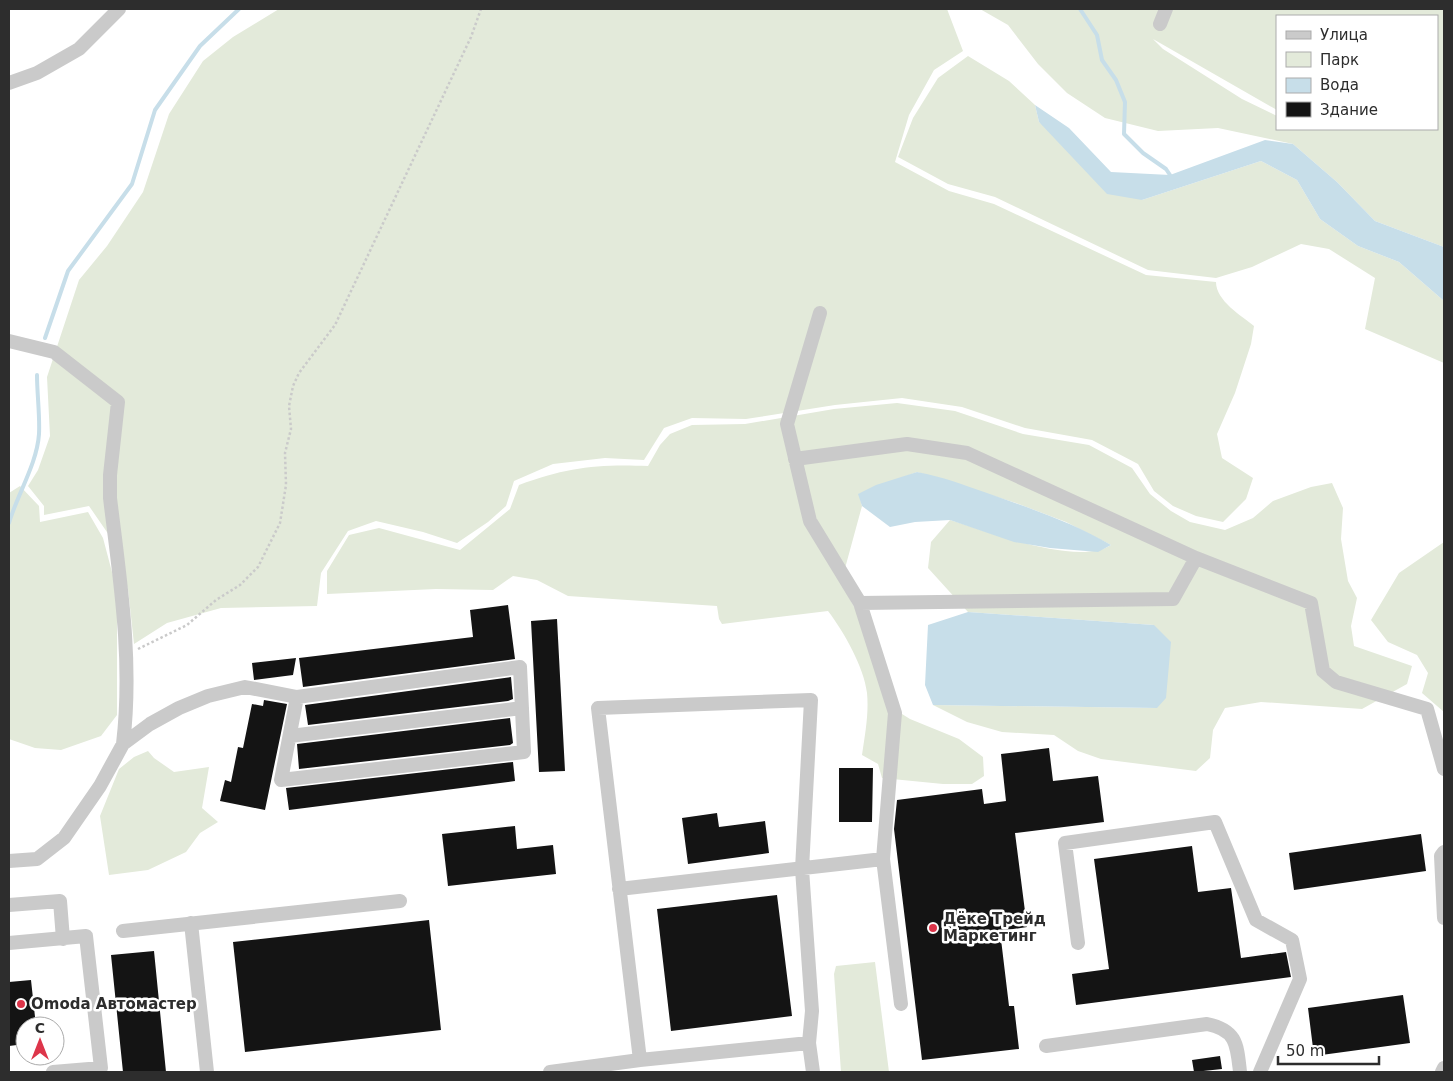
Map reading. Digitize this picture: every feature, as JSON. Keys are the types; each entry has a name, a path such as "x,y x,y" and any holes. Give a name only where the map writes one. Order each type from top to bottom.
{"lane":[{"path":"9,82 37,73 78,49 119,9"},
{"path":"1160,24 1166,9"},
{"path":"820,313 787,424 810,521 860,603 895,713 883,859 901,1004"},
{"path":"9,341 54,352 118,402 110,475 110,498 128,658 128,703 123,744 100,786 64,838 37,859 9,862"},
{"path":"796,459 907,444 967,453 1196,558 1311,603 1323,671 1336,682 1427,709 1444,769"},
{"path":"860,603 1174,600 1196,558"},
{"path":"123,744 150,724 180,708 208,696 245,687 297,697 520,668 524,752 281,780 297,697"},
{"path":"640,1060 598,708 810,700 802,869 812,1011 810,1043 813,1072"},
{"path":"290,736 522,708"},
{"path":"1078,943 1065,843 1214,822 1256,920 1292,940 1300,979 1260,1072"},
{"path":"1444,852 1441,856 1444,918"},
{"path":"619,889 883,859"},
{"path":"9,905 60,901 63,939"},
{"path":"122,931 400,901"},
{"path":"191,923 207,1072"},
{"path":"9,943 86,936 101,1068 53,1072"},
{"path":"1046,1046 1207,1024 1220,1027 1230,1033 1238,1050 1240,1072"},
{"path":"550,1072 640,1060 810,1043"},
{"path":"1442,1072 1444,1068"}],"path":[{"path":"128,658 139,648 187,625 216,600 240,585 258,567 280,523 286,485 285,452 291,428 289,406 293,386 299,373 335,325 471,37 481,9"}],"green space":[{"path":"279,9 947,9 963,51 934,70 909,115 895,162 949,191 994,204 1146,275 1216,282 1217,289 1225,302 1254,326 1251,344 1235,393 1217,434 1222,458 1253,478 1246,499 1223,522 1196,516 1173,506 1154,491 1138,464 1092,440 1025,428 962,407 902,398 835,405 746,419 692,418 664,428 644,460 605,458 553,464 514,481 506,506 488,522 457,543 423,532 376,521 348,531 321,573 317,606 221,608 167,623 134,644 128,589 109,535 89,506 44,515 44,506 28,486 38,470 50,436 47,377 79,280 107,246 143,192 169,114 203,61 233,37"},
{"path":"980,9 1444,9 1444,247 1375,221 1337,182 1293,144 1218,128 1158,131 1105,118 1067,93 1038,64 1008,25"},
{"path":"968,56 1009,81 1035,105 1039,122 1142,200 1261,161 1297,180 1320,219 1358,246 1399,262 1444,301 1444,363 1365,329 1375,278 1329,249 1301,244 1252,267 1216,278 1148,270 995,197 948,184 898,157 913,118 938,78"},
{"path":"897,403 955,411 1023,434 1089,445 1132,468 1150,494 1171,511 1190,522 1225,530 1253,518 1273,501 1311,487 1332,483 1343,508 1341,539 1348,581 1357,598 1351,626 1354,646 1412,666 1407,684 1362,709 1261,702 1225,708 1213,730 1210,758 1196,771 1101,759 1078,751 1054,735 1002,732 967,722 933,705 1157,708 1154,625 968,612 928,568 931,542 950,520 1008,539 1055,550 1096,551 1111,545 1066,522 1016,503 917,472 859,494 862,506 841,583 858,614 886,704 910,719 959,739 983,757 984,776 972,784 943,784 882,778 878,764 862,755 867,709 865,683 858,661 828,611 722,624 719,619 717,606 568,596 537,580 513,576 493,590 436,589 327,594 327,571 349,535 379,528 460,550 510,509 519,485 552,474 583,468 598,466 648,466 660,445 670,434 692,425 745,424 834,409"},
{"path":"20,486 39,506 40,522 88,512 103,538 117,591 117,715 101,736 61,750 35,748 9,739 9,493"},
{"path":"1444,542 1444,712 1422,693 1428,673 1417,655 1388,642 1371,620 1399,573"},
{"path":"148,751 154,758 174,772 209,767 202,808 218,822 200,833 186,852 148,870 109,875 100,816 119,769 134,757"},
{"path":"875,962 889,1072 841,1072 834,974 836,966"}],"water":[{"path":"1035,105 1069,128 1111,172 1170,175 1265,140 1293,144 1337,182 1375,221 1444,247 1444,301 1399,262 1358,246 1320,219 1297,180 1261,161 1142,200 1107,194 1039,122"},
{"path":"917,472 952,481 1066,522 1111,545 1098,552 1050,548 1014,542 950,520 915,522 890,527 862,506 858,494 876,485"},
{"path":"968,612 1154,625 1171,642 1166,698 1157,708 933,705 925,685 928,625"}],"building":[{"path":"508,605 515,659 303,687 299,658 473,637 470,610"},
{"path":"557,619 565,771 539,772 531,621"},
{"path":"296,658 293,675 254,680 252,663"},
{"path":"511,677 513,699 508,701 308,725 305,705"},
{"path":"264,700 287,704 265,810 220,801 225,780 231,782 238,747 243,748 252,704 263,706"},
{"path":"510,718 513,743 510,745 299,769 297,744"},
{"path":"1049,748 1053,781 1098,776 1104,822 1015,833 1027,927 1000,931 1009,1006 1014,1006 1019,1049 922,1060 894,829 897,800 982,789 984,804 1006,801 1001,754"},
{"path":"513,762 515,781 289,810 286,788"},
{"path":"839,768 873,768 872,822 839,822"},
{"path":"717,813 719,827 765,821 769,853 688,864 682,818"},
{"path":"515,826 517,849 553,845 556,874 448,886 442,834"},
{"path":"1421,834 1426,871 1294,890 1289,853"},
{"path":"1192,846 1198,892 1231,888 1241,958 1286,952 1291,977 1076,1005 1072,974 1109,969 1094,859"},
{"path":"777,895 792,1016 671,1031 657,909"},
{"path":"429,920 441,1030 245,1052 233,942"},
{"path":"154,951 166,1072 123,1072 111,955"},
{"name":"Omoda Автомастер","path":"31,980 35,1016 15,1016 15,1045 9,1046 9,982"},
{"path":"1403,995 1410,1043 1314,1056 1308,1008"},
{"path":"1220,1056 1222,1069 1194,1072 1192,1060"}],"waterway":[{"path":"45,338 68,271 132,184 155,110 200,46 239,9"},
{"path":"1080,9 1097,35 1102,60 1116,80 1125,102 1124,134 1143,153 1166,169 1170,175"},
{"path":"9,523 35,457 39,434 37,375"}],"place":[{"name":"Дёке Трейд Маркетинг","path":"933,928"},
{"name":"Omoda Автомастер","path":"21,1004"}]}
